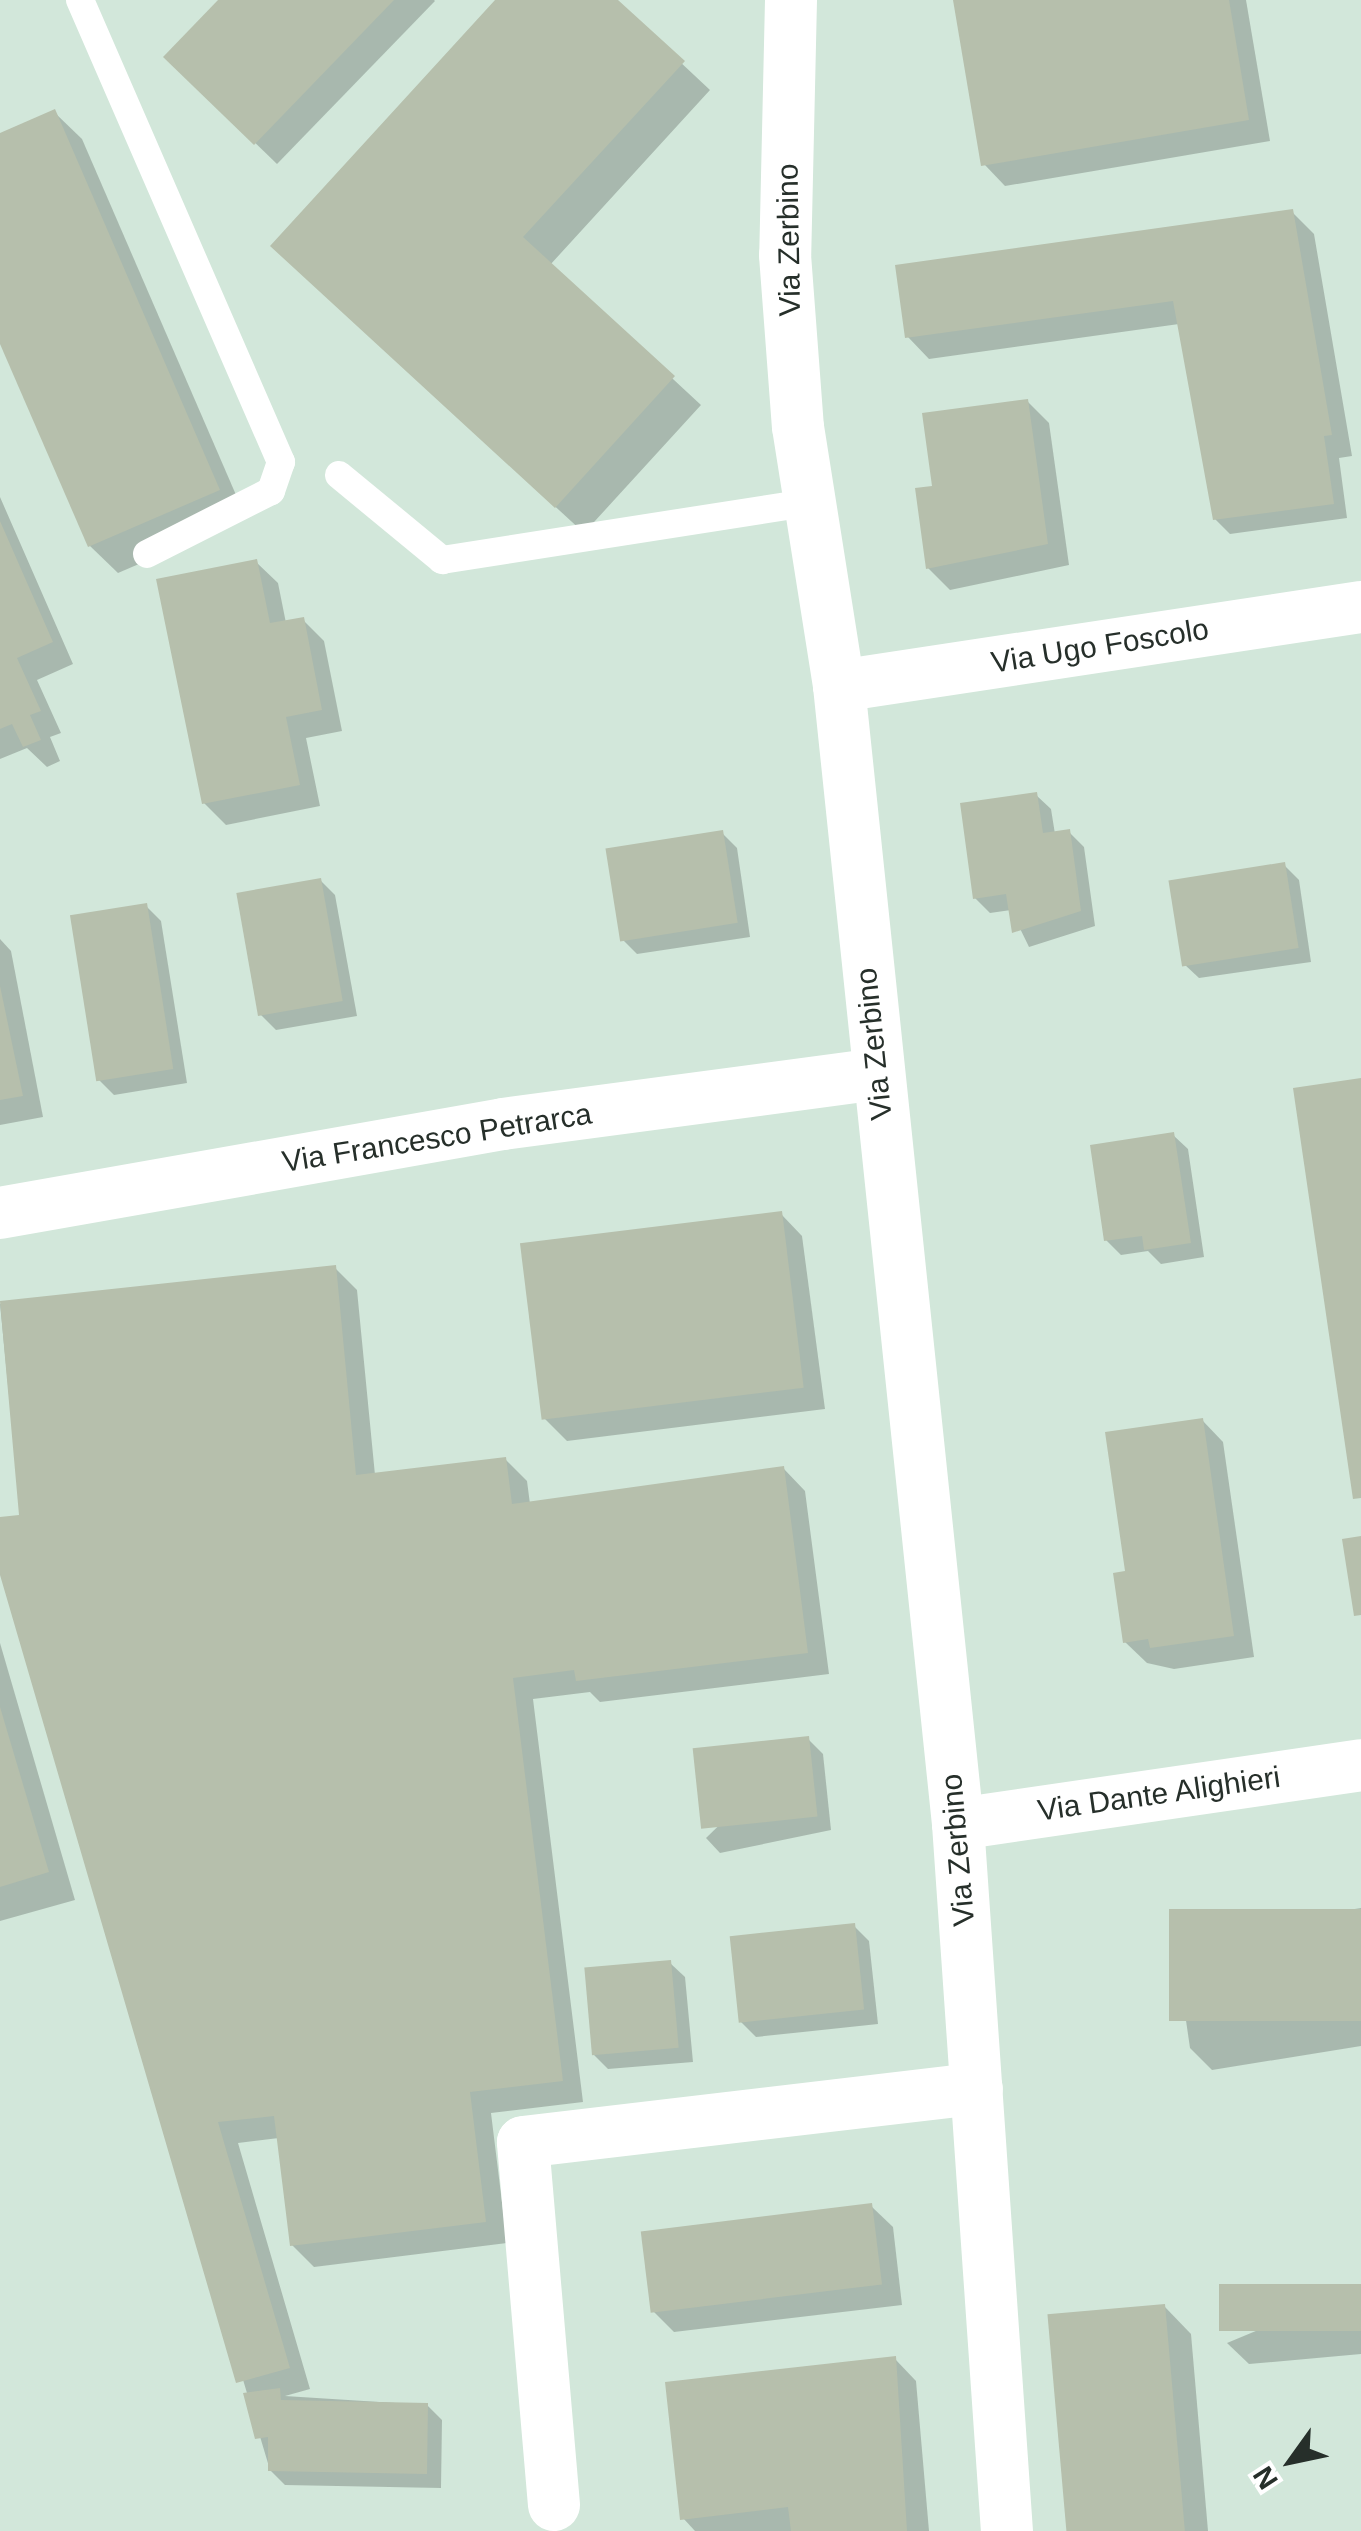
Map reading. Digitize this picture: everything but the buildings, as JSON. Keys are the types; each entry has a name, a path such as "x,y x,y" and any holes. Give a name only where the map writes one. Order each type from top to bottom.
{"street":[{"name":"Via Zerbino","path":"791,0 784,255 805,503 838,686 958,1824 1007,2531"},
{"name":"Via Ugo Foscolo","path":"838,686 1361,607"},
{"name":"Via Francesco Petrarca","path":"0,1213 503,1124 876,1074"},
{"name":"Via Dante Alighieri","path":"958,1824 1361,1765"},
{"path":"554,2504 523,2142 976,2088"}],"lane":[{"path":"80,0 281,462 271,491 147,554"},
{"path":"339,475 442,560 805,503"}]}
